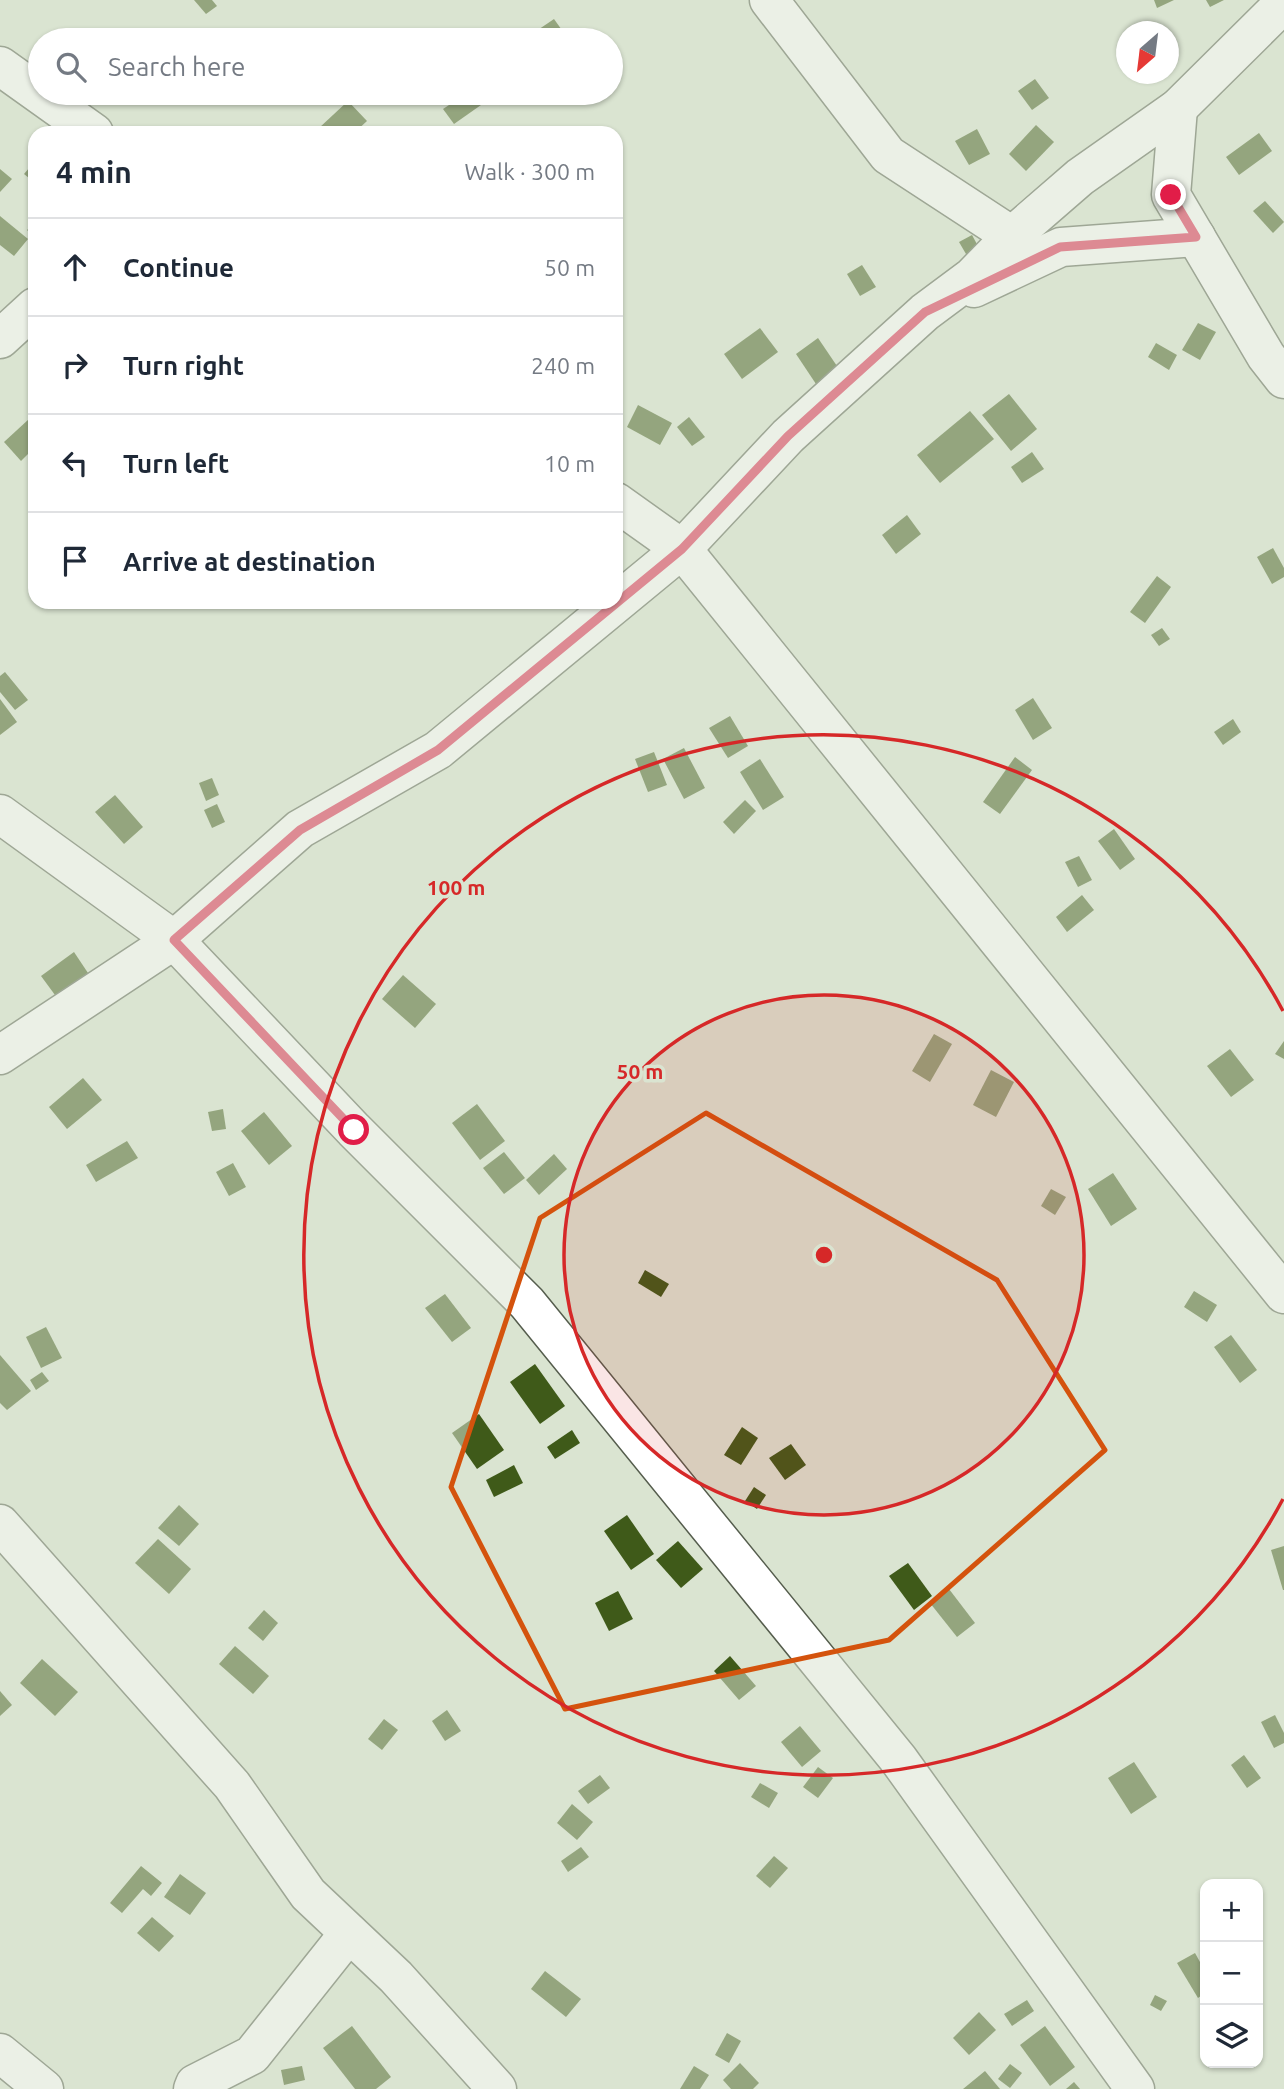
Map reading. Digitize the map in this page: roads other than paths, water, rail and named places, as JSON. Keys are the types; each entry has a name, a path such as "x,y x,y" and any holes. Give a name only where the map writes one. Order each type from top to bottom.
{"street":[{"path":"769,0 888,155 1012,236"},
{"path":"623,598 682,549 788,436 925,312 972,277 1012,236 1080,177 1178,108 1284,3"},
{"path":"0,65 28,85"},
{"path":"55,105 84,126"},
{"path":"1178,108 1171,195 1266,356 1284,379"},
{"path":"925,312 1060,247 1196,237"},
{"path":"0,339 28,313"},
{"path":"623,507 682,549 1284,1294"},
{"path":"0,1055 174,940 300,830 438,750 609,609"},
{"path":"0,814 174,940 354,1130 527,1303 899,1760 1135,2089"},
{"path":"0,1524 232,1785 308,1895 396,1977 497,2089"},
{"path":"193,2089 195,2084 252,2055 349,1933"},
{"path":"3,2061 44,2089"}]}
